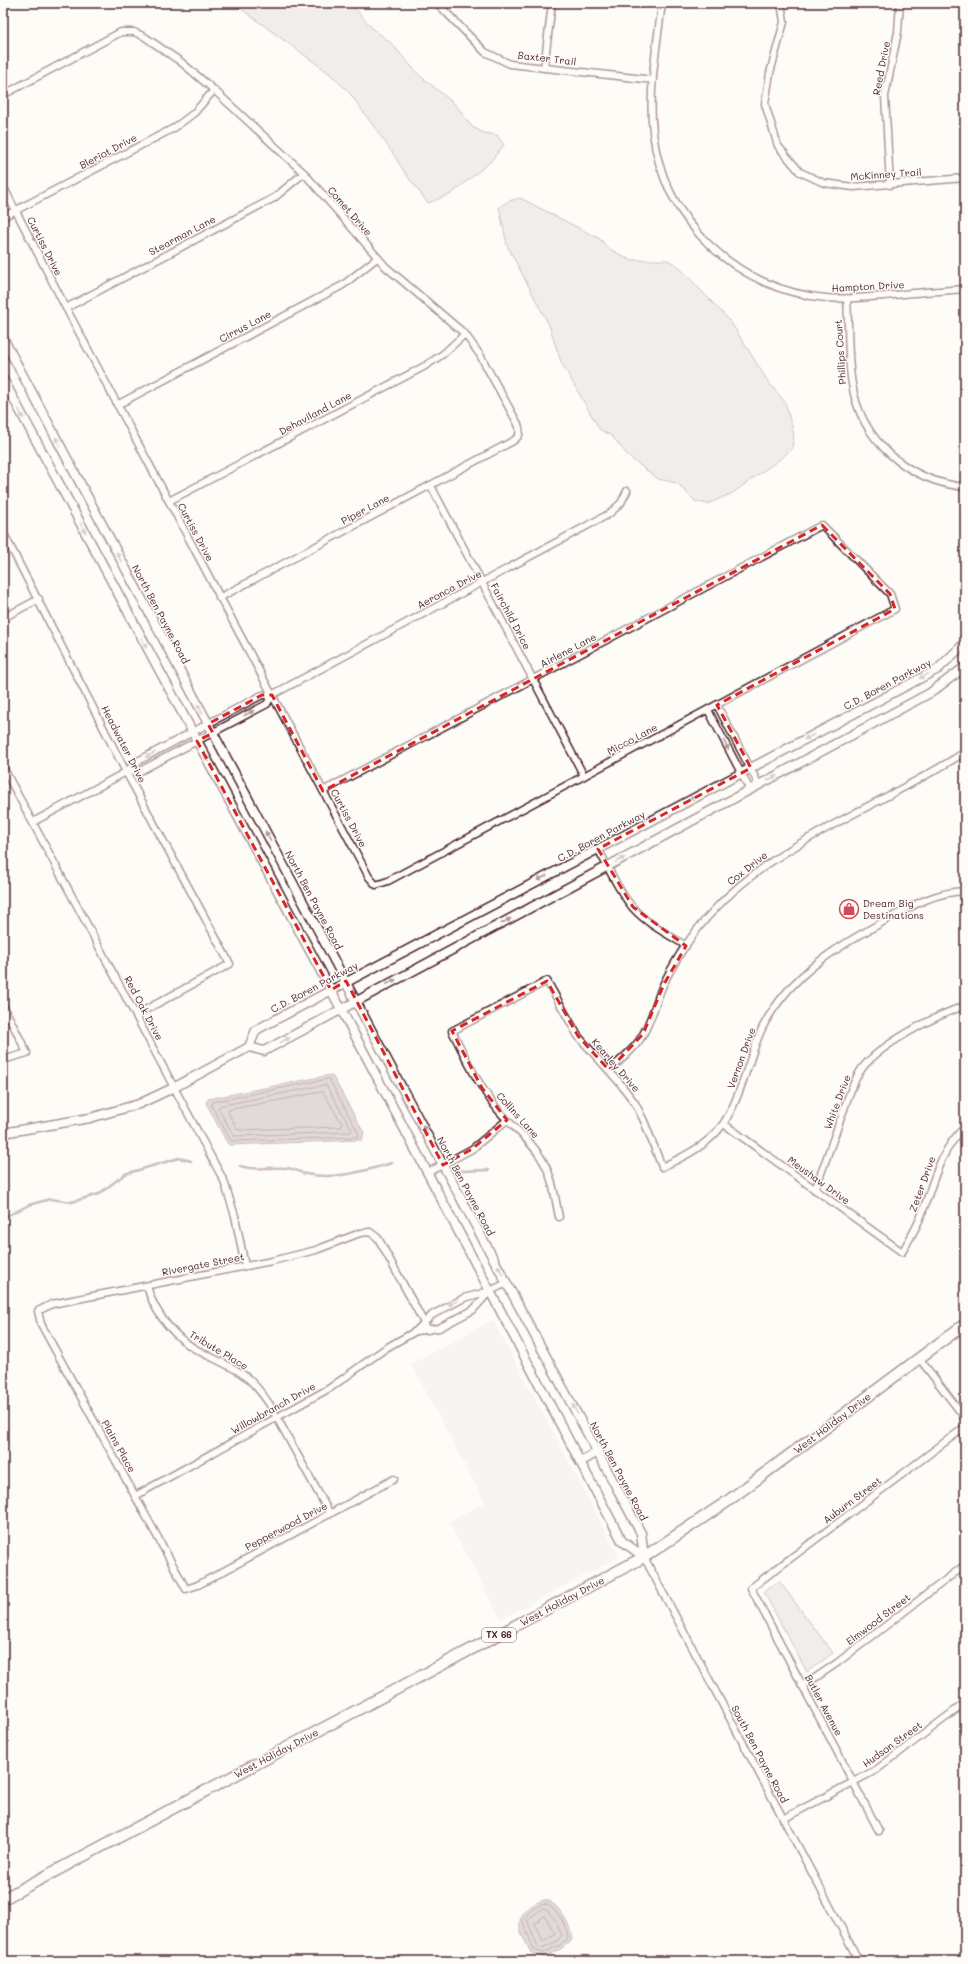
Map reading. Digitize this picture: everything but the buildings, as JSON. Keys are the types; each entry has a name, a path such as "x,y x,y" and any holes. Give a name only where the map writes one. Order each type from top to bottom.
{"main road":[{"name":"West Holiday Drive","path":"3,1899 644,1557 714,1511 965,1324"}],"street":[{"name":"Baxter Trail","path":"437,3 485,52 510,64 653,80"},
{"path":"544,68 552,3"},
{"name":"Hampton Drive","path":"662,3 653,80 652,125 658,161 675,202 700,237 735,267 766,283 811,296 847,298 965,289"},
{"name":"McKinney Trail","path":"781,3 784,22 770,73 765,104 778,146 800,172 824,183 853,188 965,178"},
{"name":"Reed Drive","path":"890,185 885,96 898,32 900,3"},
{"name":"Comet Drive","path":"3,95 115,35 128,31 145,37 162,48 214,90 304,173 377,258 396,276 466,334 480,354 518,424 520,431 519,436"},
{"name":"Bleriot Drive","path":"3,217 179,124 194,113 214,90"},
{"name":"Stearman Lane","path":"66,308 274,198 304,173"},
{"name":"Curtiss Drive","path":"3,186 219,598 369,877 376,885"},
{"name":"Cirrus Lane","path":"117,405 343,285 377,258"},
{"name":"Phillips Court","path":"847,298 852,385 860,412 870,432 893,457 913,471 933,480 965,487"},
{"name":"Dehaviland Lane","path":"169,501 425,366 443,354 466,334"},
{"name":"North Ben Payne Road","path":"3,338 443,1165 641,1533 644,1557"},
{"path":"3,379 331,990 622,1541 644,1557"},
{"name":"Piper Lane","path":"219,598 431,486 513,441 519,436"},
{"name":"Fairchild Drice","path":"431,486 584,776"},
{"name":"Aeronca Drive","path":"33,822 126,772 136,762 192,732 262,695 272,695 609,514 621,503 627,491"},
{"name":"Airlene Lane","path":"323,791 822,525 890,594 895,609"},
{"name":"Headwater Drive","path":"3,532 39,599 126,772 230,964 136,1015"},
{"path":"3,618 39,599"},
{"name":"Micco Lane","path":"376,885 388,881 895,609"},
{"name":"C.D. Boren Parkway","path":"249,1047 256,1030 938,668 965,643"},
{"path":"3,1133 90,1118 125,1109 175,1087 249,1047 264,1051 930,693 965,667"},
{"name":"Aeronca Drive","path":"126,772 140,771 213,733 267,704 272,695"},
{"path":"717,705 759,785"},
{"path":"708,710 750,790"},
{"name":"Cox Drive","path":"609,1070 628,1054 639,1041 664,984 686,946 715,908 766,865 792,848 904,788 965,752"},
{"name":"Red Oak Drive","path":"3,767 224,1181 235,1216 245,1266"},
{"path":"598,849 624,896 633,907 649,921 686,946"},
{"name":"Vernon Drive","path":"662,1167 698,1148 724,1124 736,1103 761,1031 779,1000 797,980 840,945 918,903 938,895 965,891"},
{"name":"Kearley Drive","path":"546,981 578,1036 625,1088 638,1107 662,1167"},
{"name":"Collins Lane","path":"546,981 452,1031 482,1088 507,1120 528,1141 543,1161 552,1184 559,1217"},
{"path":"3,1005 27,1053 3,1060"},
{"name":"White Drive","path":"815,1190 852,1088 862,1068 872,1057 892,1042 948,1012 965,1006"},
{"path":"427,1172 472,1149 507,1120"},
{"name":"Meushaw Drive","path":"724,1124 902,1252"},
{"name":"Zeter Drive","path":"902,1252 920,1217 944,1153 951,1142 965,1127"},
{"name":"Rivergate Street","path":"38,1311 52,1304 245,1266 316,1250 360,1233 370,1232 378,1238 424,1322"},
{"name":"Willowbranch Drive","path":"135,1496 330,1388 386,1348 416,1331 432,1315 464,1298 490,1291 507,1283"},
{"name":"Tribute Place","path":"147,1286 156,1308 179,1337 190,1346 242,1374 262,1393 277,1417 330,1514"},
{"name":"Willowbranch Drive","path":"416,1331 439,1328 473,1310 490,1291"},
{"name":"Plains Place","path":"38,1311 41,1324 186,1589"},
{"path":"424,1322 428,1330"},
{"path":"919,1358 965,1418"},
{"name":"Auburn Street","path":"751,1588 965,1427"},
{"path":"580,1462 598,1452"},
{"name":"Pepperwood Drive","path":"186,1589 198,1585 394,1479"},
{"name":"South Ben Payne Road","path":"644,1557 859,1961"},
{"name":"Elmwood Street","path":"801,1685 815,1678 837,1663 965,1565"},
{"name":"Butler Avenue","path":"751,1588 879,1831"},
{"name":"Hudson Street","path":"784,1819 876,1770 965,1703"}],"highlighted area":[{"path":"822,525 890,594 895,609 717,705 751,768 598,849 633,907 686,946 664,984 643,1034 609,1070 578,1036 547,981 452,1031 482,1088 507,1120 472,1149 443,1165 346,981 331,990 197,741 213,733 208,724 262,695 272,695 323,791"}],"shaded area":[{"path":"233,3 350,3 373,29 389,41 419,75 456,105 472,127 484,133 497,135 504,145 489,163 451,194 428,203 405,173 392,152 349,92 329,73"},
{"path":"520,198 600,239 608,248 630,260 668,260 678,266 730,321 769,383 785,402 794,435 792,448 783,457 731,494 707,504 695,501 677,483 658,479 629,457 612,436 600,430 561,362 549,325 507,245 499,207 509,201"},
{"path":"493,1320 619,1557 501,1619 449,1522 485,1502 411,1364"},
{"path":"779,1581 833,1653 807,1672 764,1592"}],"water":[{"path":"330,1075 333,1077 364,1133 362,1140 230,1145 227,1143 206,1103 208,1099"},
{"path":"545,1900 560,1910 570,1928 572,1940 562,1948 544,1958 531,1953 522,1935 520,1923 524,1913 529,1908 540,1901"}],"waterway":[{"path":"3,1218 29,1205 50,1199 72,1202 99,1194 125,1174 179,1158 191,1161"},
{"path":"240,1166 246,1168 286,1168 294,1169 304,1174 328,1176 350,1174 392,1163"},
{"path":"460,1171 489,1170"}],"place":[{"name":"Dream Big Destinations","path":"849,909"}]}
